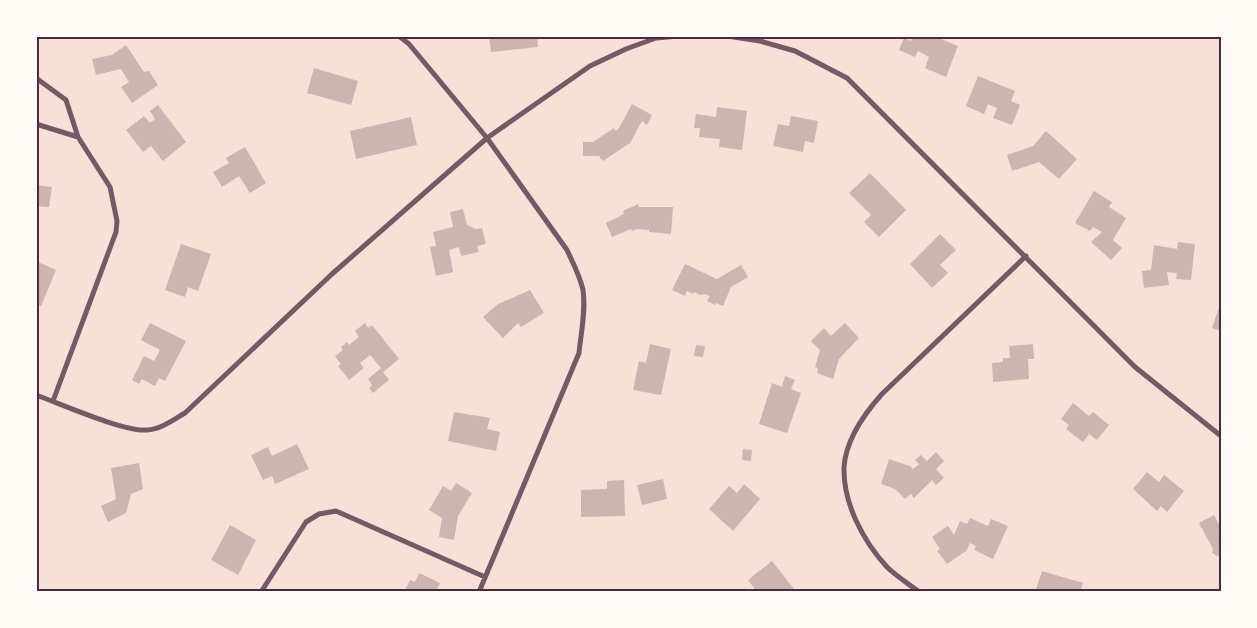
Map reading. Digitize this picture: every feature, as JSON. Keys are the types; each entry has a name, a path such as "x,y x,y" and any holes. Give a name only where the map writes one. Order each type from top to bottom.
{"street":[{"path":"399,36 409,44 488,138 567,250 576,268 583,291 583,320 579,353 479,592"},
{"path":"36,395 129,429 147,430 166,425 185,413 332,274 488,138 590,66 656,38 679,36"},
{"path":"727,36 760,41 795,51 847,78 1135,367 1221,436"},
{"path":"36,78 66,100 78,137 110,187 117,221 116,232 53,401"},
{"path":"36,124 78,137"},
{"path":"919,592 888,568 872,549 857,522 849,500 846,482 844,467 847,452 855,430 876,400 1026,256"},
{"path":"261,592 306,522 319,514 336,511 485,577"}],"building":[{"path":"489,36 537,36 538,47 491,52"},
{"path":"913,36 934,36 958,46 946,77 925,68 929,57 918,51 915,57 899,50 904,38 911,41"},
{"path":"126,45 144,72 149,71 158,85 132,103 121,87 129,82 121,69 96,75 92,59 112,55"},
{"path":"314,68 358,81 351,105 307,93"},
{"path":"978,76 1015,91 1011,101 1020,105 1012,125 993,118 997,108 988,104 984,114 966,106"},
{"path":"632,104 652,115 647,125 642,121 630,143 603,161 599,156 583,156 583,142 593,142 614,128 615,131 619,128"},
{"path":"158,105 186,142 163,161 151,146 143,152 126,130 144,116 150,123 155,119 150,111"},
{"path":"717,107 747,111 742,150 719,147 720,139 699,137 700,128 694,128 696,114 716,117"},
{"path":"791,116 818,121 814,143 805,141 803,152 773,146 778,124 789,126"},
{"path":"411,117 417,145 356,159 350,131"},
{"path":"1046,131 1077,159 1059,179 1039,162 1012,171 1007,155 1033,146"},
{"path":"245,147 266,183 250,193 239,176 222,187 213,172 229,163 226,158"},
{"path":"870,173 906,210 879,237 864,222 871,215 849,193"},
{"path":"36,185 52,187 49,207 36,206"},
{"path":"1094,191 1112,202 1109,207 1126,218 1113,240 1122,248 1111,260 1091,242 1102,232 1093,227 1090,231 1075,223"},
{"path":"638,204 639,207 673,207 671,234 637,229 632,231 631,229 612,237 606,223"},
{"path":"463,209 467,225 476,229 482,228 486,244 477,246 479,252 461,256 459,247 449,250 453,272 436,276 430,247 436,246 433,232 453,227 450,212"},
{"path":"940,234 956,250 940,265 948,273 932,288 910,264"},
{"path":"1178,242 1195,244 1191,280 1176,279 1177,273 1167,272 1169,285 1144,288 1142,271 1151,270 1154,245 1177,249"},
{"path":"181,244 211,254 198,291 188,287 185,297 165,290"},
{"path":"36,261 56,270 41,306 36,304"},
{"path":"685,264 717,279 741,265 748,277 731,287 723,306 716,303 715,305 707,301 710,296 705,294 700,295 694,292 693,294 687,291 685,296 672,290"},
{"path":"530,290 544,313 521,327 518,323 503,338 483,317 498,304"},
{"path":"1221,302 1221,331 1212,328"},
{"path":"150,323 186,341 165,381 159,378 155,386 142,379 139,384 132,380 144,356 154,361 160,350 141,340"},
{"path":"365,323 368,328 372,325 399,359 383,372 389,380 373,393 369,388 372,385 368,379 381,368 370,355 360,363 364,368 349,380 338,366 341,364 335,356 343,350 341,347 347,342 349,345 359,337 355,331"},
{"path":"845,323 859,338 839,359 833,379 817,373 818,368 815,367 820,350 811,341 824,328 831,336"},
{"path":"650,344 671,349 661,395 633,390 639,361 646,363"},
{"path":"1033,344 1034,359 1028,359 1029,379 993,382 992,363 1003,362 1003,358 1010,358 1009,346"},
{"path":"696,345 705,346 703,357 694,356"},
{"path":"785,376 795,380 791,389 801,393 787,433 759,424 772,383 782,387"},
{"path":"1073,403 1089,416 1093,412 1109,425 1097,440 1089,434 1083,442 1066,429 1069,425 1061,419"},
{"path":"454,412 490,418 487,429 500,432 496,451 448,441"},
{"path":"297,444 309,469 275,484 272,476 263,480 251,455 268,447 272,456"},
{"path":"743,449 752,450 751,461 742,460"},
{"path":"936,452 944,461 936,469 944,478 936,485 932,480 914,498 911,494 905,499 895,489 881,484 889,459 913,469 919,464 915,460 921,455 927,461"},
{"path":"139,463 143,489 131,494 126,513 108,522 101,506 116,499 111,468"},
{"path":"1147,472 1159,482 1164,475 1184,491 1167,512 1161,506 1157,511 1133,489"},
{"path":"663,479 667,499 642,505 637,485"},
{"path":"624,480 625,516 581,517 581,490 607,489 607,481"},
{"path":"456,483 472,493 458,516 454,540 439,537 442,518 429,510 443,486 451,491"},
{"path":"744,484 760,499 733,531 709,509 729,486 737,493"},
{"path":"1214,515 1221,528 1221,558 1212,553 1213,549 1199,523"},
{"path":"970,518 988,526 991,519 1008,526 993,559 974,550 976,546 970,543 966,551 947,564 937,551 940,549 932,537 948,526 954,535 960,521 967,524"},
{"path":"230,525 256,540 238,575 211,560"},
{"path":"772,561 794,589 791,592 757,592 748,580"},
{"path":"1042,571 1083,583 1080,592 1035,592"},
{"path":"419,573 440,583 436,592 404,592 410,580 415,582"}]}
